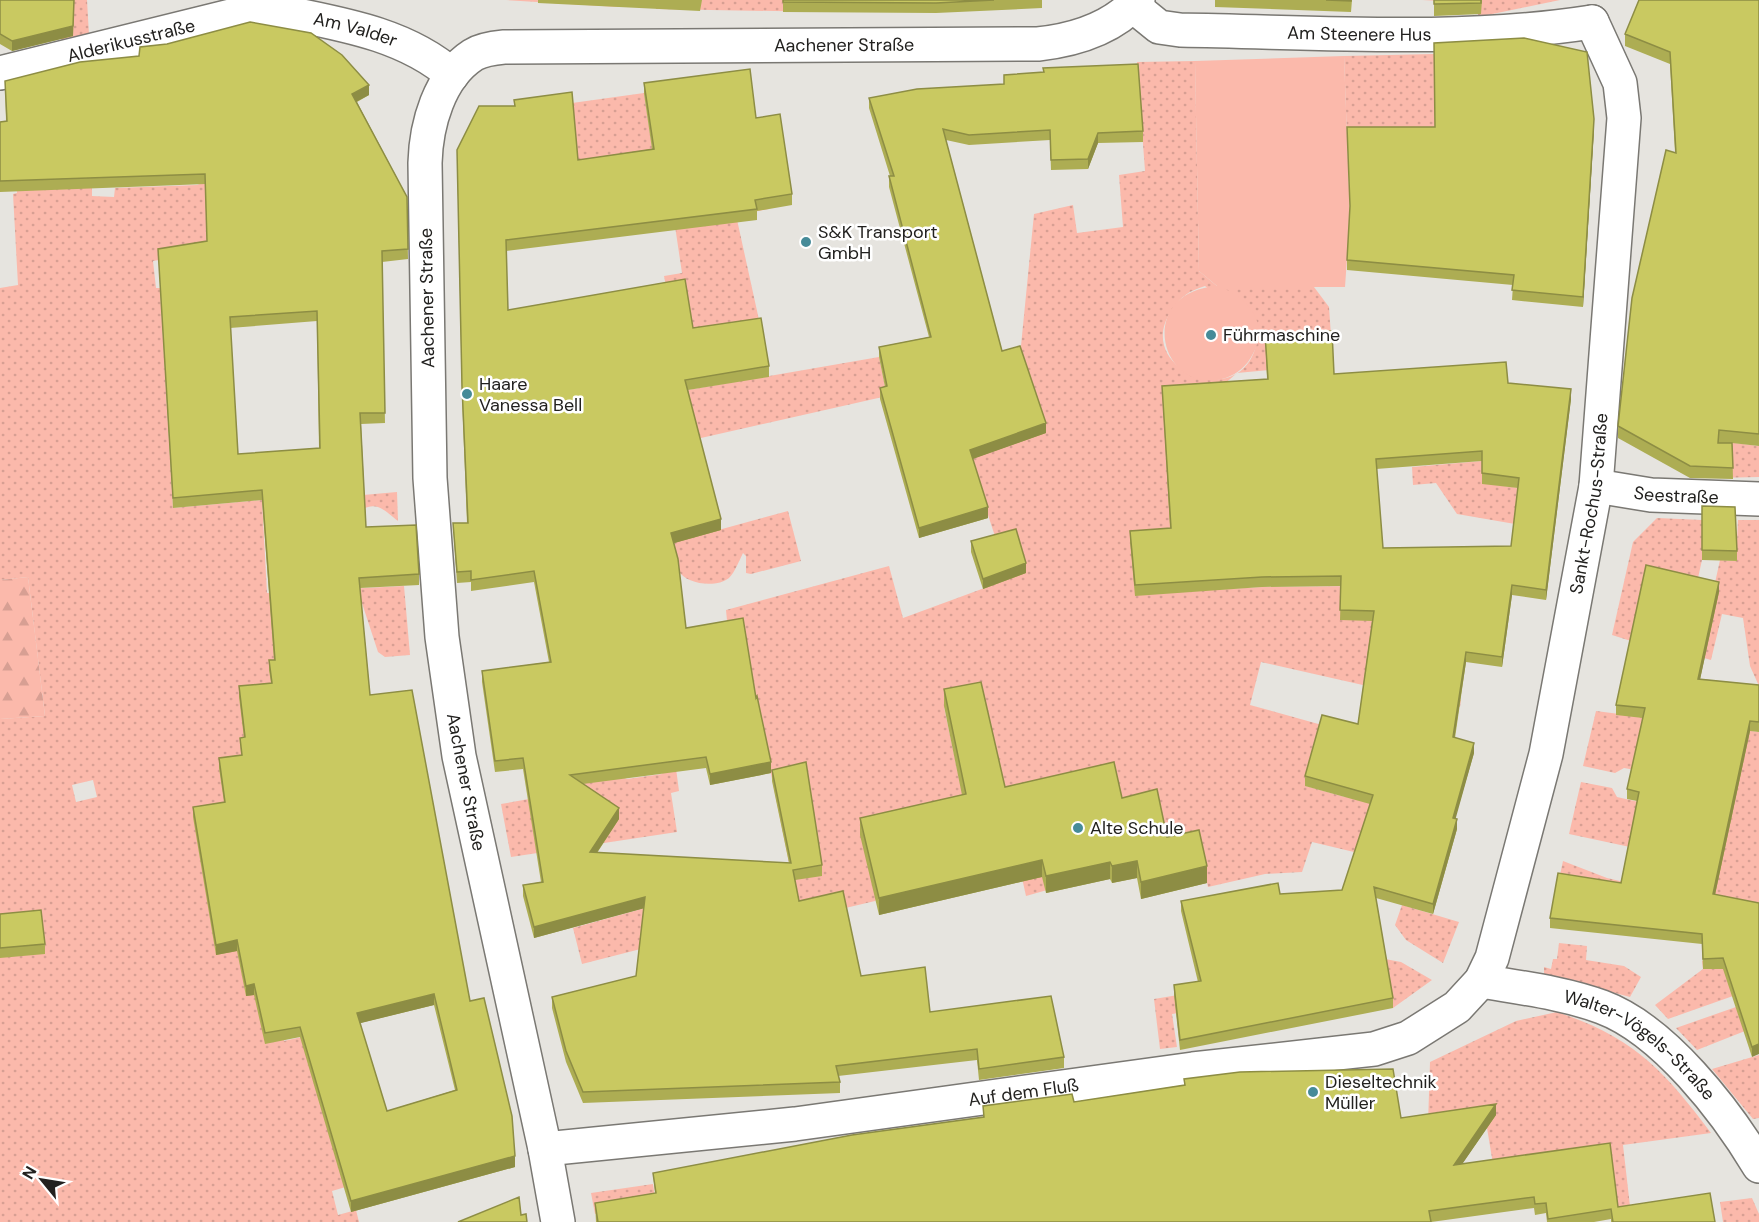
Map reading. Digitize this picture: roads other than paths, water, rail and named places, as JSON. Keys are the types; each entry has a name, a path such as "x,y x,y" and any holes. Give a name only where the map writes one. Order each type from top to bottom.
{"street":[{"name":"Am Steenere Hus","path":"1136,3 1159,27 1180,30 1441,34 1523,31 1601,11"},
{"name":"Aachener Straße","path":"558,1222 545,1149 459,756 442,637 430,478 425,163 432,119 452,75 474,54 504,47 1038,44 1081,36 1113,21 1136,3"},
{"name":"Am Valder","path":"257,4 385,38 434,59 452,75"},
{"name":"Alderikusstraße","path":"0,73 257,4"},
{"name":"Sankt-Rochus-Straße","path":"1481,981 1492,958 1546,754 1596,486 1624,118 1620,83 1601,11"},
{"name":"Seestraße","path":"1596,486 1652,495 1759,499"},
{"name":"Auf dem Fluß","path":"545,1149 795,1124 1193,1069 1374,1049 1408,1038 1438,1021 1457,1007 1481,981"},
{"name":"Walter-Vögels-Straße","path":"1481,981 1570,997 1603,1008 1636,1026 1668,1053 1708,1096 1759,1166"}],"place":[{"name":"S&K Transport GmbH","path":"806,242"},
{"name":"Führmaschine","path":"1211,335"},
{"name":"Haare Vanessa Bell","path":"467,394"},
{"name":"Alte Schule","path":"1078,828"},
{"name":"Dieseltechnik Müller","path":"1313,1092"}]}
